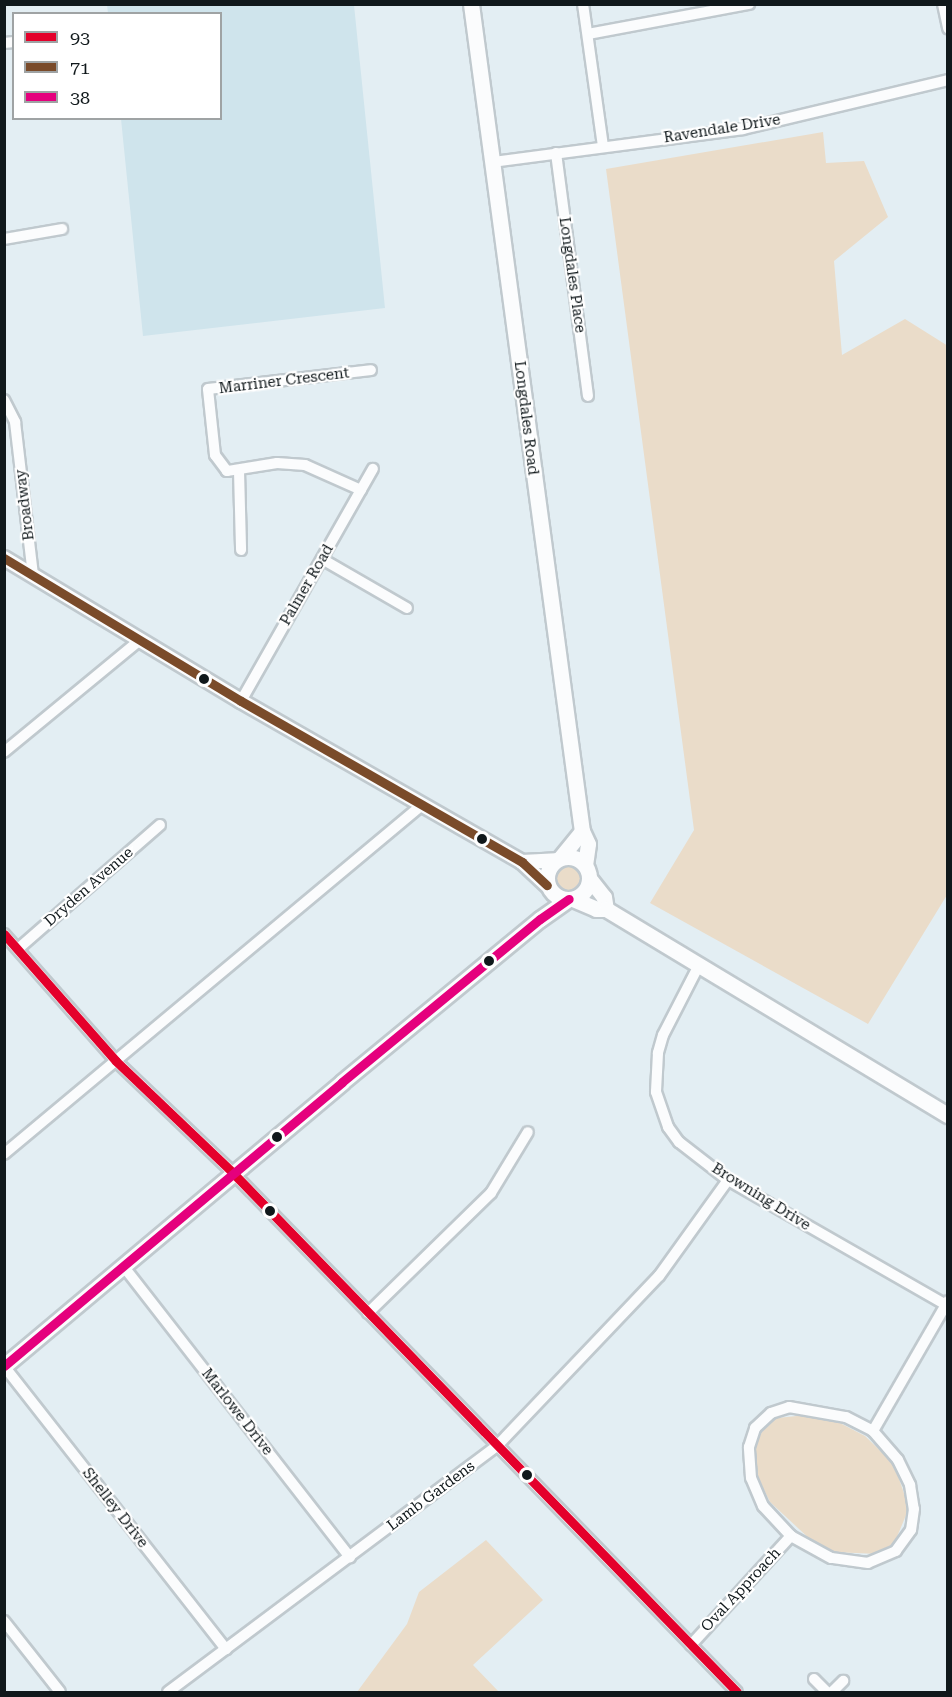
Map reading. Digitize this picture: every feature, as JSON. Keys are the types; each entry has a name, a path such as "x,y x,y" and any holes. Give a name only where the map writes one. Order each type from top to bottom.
{"main road":[{"name":"Longdales Road","path":"471,4 582,831 588,844 587,872"},
{"path":"540,919 548,886 547,871 582,831"},
{"path":"558,859 576,858 604,897 606,909"},
{"path":"4,1366 540,919 585,891 587,872"},
{"path":"548,886 557,897 571,899 596,909 606,909 698,967 948,1114"}],"street":[{"path":"584,4 603,147"},
{"path":"588,34 749,4"},
{"path":"943,4 948,28"},
{"name":"Ravendale Drive","path":"493,162 743,129 948,81"},
{"name":"Longdales Place","path":"556,153 588,396"},
{"path":"4,239 62,229"},
{"name":"Marriner Crescent","path":"239,471 227,471 215,455 208,389 371,370"},
{"name":"Broadway","path":"4,400 15,422 33,575"},
{"path":"242,550 239,471 277,463 305,465 361,490"},
{"name":"Palmer Road","path":"241,701 373,469"},
{"path":"4,558 241,701 522,862 548,886"},
{"path":"322,559 407,608"},
{"path":"4,752 140,640"},
{"path":"4,1154 422,805"},
{"name":"Dryden Avenue","path":"19,948 160,825"},
{"path":"522,862 558,859"},
{"path":"4,934 19,948 116,1061 233,1173 736,1692"},
{"name":"Browning Drive","path":"698,967 663,1035 655,1076 656,1092 668,1127 679,1142 728,1180 947,1304"},
{"path":"368,1313 490,1193 528,1132"},
{"name":"Lamb Gardens","path":"168,1692 497,1446 658,1276 728,1180"},
{"name":"Marlowe Drive","path":"124,1267 350,1557"},
{"path":"873,1431 947,1304"},
{"name":"Shelley Drive","path":"4,1366 226,1649"},
{"path":"789,1407 838,1414 873,1431 898,1460 910,1485 914,1509 904,1542 883,1560 868,1563 831,1558 791,1536 763,1506 751,1479 749,1447 755,1428 771,1413 789,1407"},
{"name":"Oval Approach","path":"691,1645 791,1536"},
{"path":"4,1621 60,1692"},
{"path":"814,1679 827,1692"},
{"path":"832,1692 843,1681"}],"shaded area":[{"path":"107,5 354,5 385,308 143,336 121,120 222,120 222,12 108,12"},
{"path":"823,132 826,163 864,161 888,217 834,261 842,355 905,319 948,346 947,895 868,1024 650,903 694,830 606,169"},
{"path":"568,863 574,864 582,872 582,884 574,892 568,893 562,892 554,884 553,878 554,872 562,864"},
{"path":"821,1416 838,1422 865,1436 894,1464 909,1508 894,1544 878,1554 833,1552 813,1542 770,1502 757,1475 755,1444 766,1425 777,1418"},
{"path":"486,1540 543,1600 473,1665 499,1692 357,1692 407,1624 419,1592"}],"transit line":[{"name":"71","path":"4,558 241,701 522,862 547,885"},
{"name":"38","path":"4,1366 342,1082 540,919 569,899"},
{"name":"93","path":"4,934 116,1061 233,1173 737,1692"}]}
